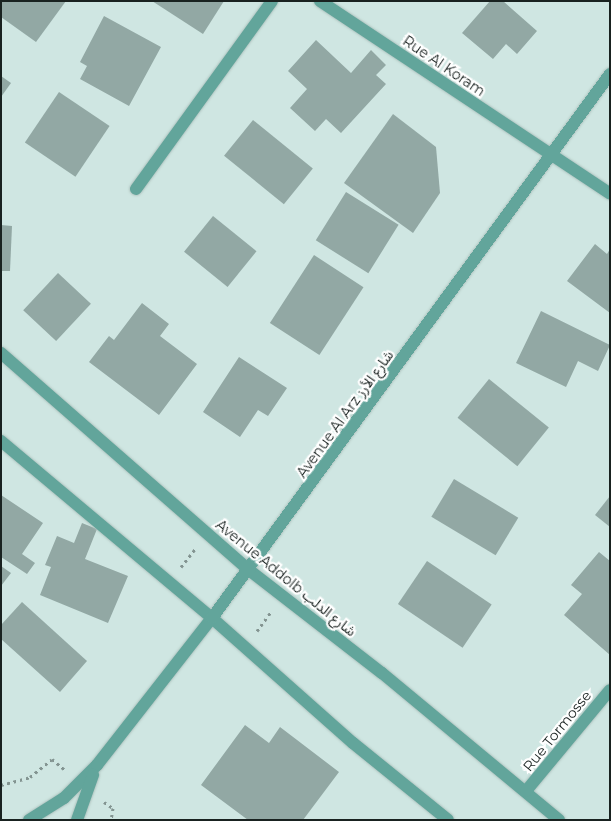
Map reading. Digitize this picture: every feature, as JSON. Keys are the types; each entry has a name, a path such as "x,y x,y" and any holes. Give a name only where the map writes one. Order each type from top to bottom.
{"street":[{"path":"136,190 272,1"},
{"name":"Rue Al Koram","path":"320,1 610,194"},
{"name":"Avenue Al Arz شارع الأرز","path":"30,820 64,798 96,765 212,618 249,570 610,74"},
{"name":"Avenue Addolb شارع الدلب","path":"1,353 249,570 382,673 559,820"},
{"path":"1,441 246,646 353,743 448,820"},
{"name":"Rue Tormosse","path":"526,791 610,690"},
{"name":"Avenue Al Arz شارع الأرز","path":"77,820 96,765"}],"path":[{"path":"169,582 207,534"},
{"path":"246,646 282,597"}],"building":[{"path":"1,1 66,1 36,42 1,17"},
{"path":"152,1 224,1 203,34"},
{"path":"490,1 503,1 537,31 517,54 506,44 493,59 462,33"},
{"path":"104,16 161,47 129,106 80,79 87,66 80,62"},
{"path":"316,40 351,73 371,50 386,65 376,75 386,84 341,133 326,119 315,131 290,108 307,89 288,71"},
{"path":"1,76 11,83 1,97"},
{"path":"59,92 110,126 75,177 25,143"},
{"path":"393,114 436,147 440,193 413,233 344,183"},
{"path":"253,120 313,168 284,204 224,156"},
{"path":"346,192 399,225 368,273 316,240"},
{"path":"213,216 257,251 228,287 184,252"},
{"path":"1,225 12,226 10,271 1,271"},
{"path":"595,244 607,254 610,249 610,313 567,281"},
{"path":"314,255 363,287 319,355 270,323"},
{"path":"58,273 91,304 56,341 23,310"},
{"path":"142,303 169,324 160,336 197,364 159,415 89,362 109,336 114,340"},
{"path":"541,311 610,345 598,371 578,361 566,387 516,363"},
{"path":"239,357 287,388 268,416 258,410 240,437 203,412"},
{"path":"489,379 549,427 517,466 458,418"},
{"path":"454,479 518,518 496,555 431,517"},
{"path":"1,495 43,523 22,554 35,563 27,574 1,557"},
{"path":"610,496 610,527 595,515"},
{"path":"82,523 97,529 85,559 128,576 108,623 40,595 51,567 45,565 57,536 74,543"},
{"path":"599,552 610,561 610,655 564,615 582,594 571,585"},
{"path":"427,561 492,605 463,648 398,604"},
{"path":"1,566 11,573 1,586"},
{"path":"22,602 87,661 60,692 1,639 1,625"},
{"path":"245,725 269,743 280,727 339,772 303,820 248,820 201,785"}]}
